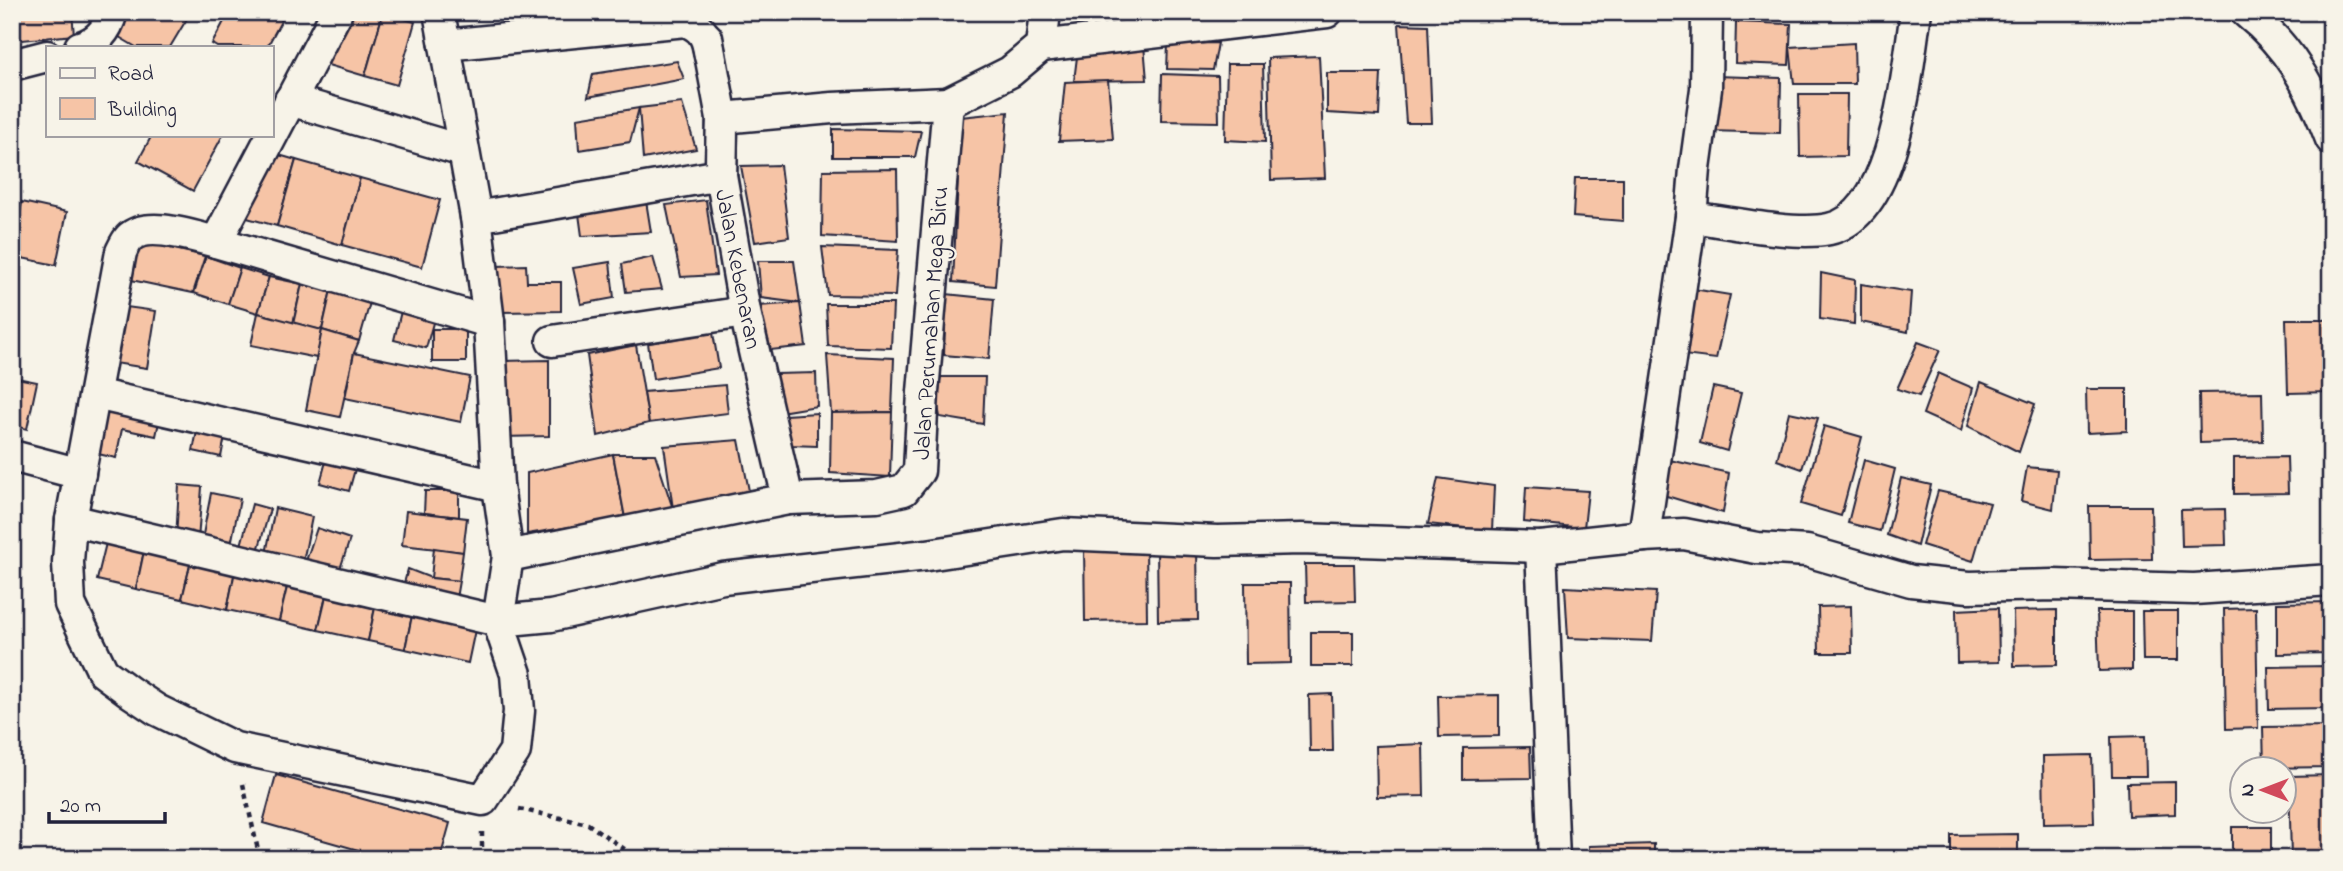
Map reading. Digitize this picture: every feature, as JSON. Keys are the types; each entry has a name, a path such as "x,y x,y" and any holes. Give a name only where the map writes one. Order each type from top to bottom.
{"street":[{"path":"84,46 95,43 109,25 112,12"},
{"path":"273,133 337,12"},
{"path":"439,12 476,217 489,322 498,486 508,556 498,621 516,674 519,711 515,751 483,800 235,748 158,710 103,672 70,604 68,562 71,520 118,265 121,252 130,236 147,230 167,230 489,322"},
{"path":"1041,46 1045,12"},
{"path":"722,118 832,108 948,103 1010,72 1041,46 1327,12"},
{"path":"1644,536 1692,217 1695,169 1706,89 1707,12"},
{"path":"1692,217 1804,231 1831,229 1855,215 1878,185 1892,149 1916,12"},
{"path":"2246,12 2269,30 2295,63 2318,105 2331,138"},
{"name":"Jalan Kebenaran","path":"444,46 686,21 700,28 707,38 722,118 721,175 745,312 788,499"},
{"path":"12,65 46,56"},
{"path":"290,100 463,151"},
{"name":"Jalan Perumahan Mega Biru","path":"508,556 788,499 877,496 904,491 919,471 923,392 948,103"},
{"path":"216,242 271,136"},
{"path":"476,217 721,175"},
{"path":"552,341 745,312"},
{"path":"95,394 498,486"},
{"path":"12,456 80,474"},
{"path":"71,520 498,621 551,616 723,578 927,555 1063,534 1217,541 1301,539 1541,547 1685,534 1757,548 1807,551 1911,581 1969,587 2053,585 2194,589 2329,573"},
{"path":"1541,547 1554,859"}],"path":[{"path":"235,748 260,859"},
{"path":"483,800 587,824 639,859"}],"building":[{"path":"12,12 72,12 74,35 12,41"},
{"path":"127,12 191,12 171,46 134,46 114,34"},
{"path":"229,12 286,12 268,46 212,44"},
{"path":"342,12 383,13 365,76 328,65"},
{"path":"383,13 415,22 397,85 365,76"},
{"path":"1736,22 1791,24 1789,65 1735,63"},
{"path":"1399,24 1428,25 1432,123 1406,123"},
{"path":"1218,43 1213,70 1167,69 1168,44"},
{"path":"1854,43 1855,84 1794,84 1790,47"},
{"path":"1144,45 1147,80 1074,81 1078,49"},
{"path":"1319,56 1325,178 1271,180 1268,58"},
{"path":"677,61 684,79 588,97 593,74"},
{"path":"1227,64 1263,64 1265,142 1225,140"},
{"path":"1327,73 1381,73 1379,116 1327,113"},
{"path":"1162,74 1218,76 1219,122 1161,121"},
{"path":"1714,76 1781,78 1780,133 1709,131"},
{"path":"1108,80 1113,139 1059,141 1065,82"},
{"path":"1799,94 1847,94 1846,156 1800,157"},
{"path":"682,103 696,149 643,159 639,108"},
{"path":"639,108 630,142 579,150 577,118"},
{"path":"1008,112 995,286 953,282 961,117"},
{"path":"833,129 921,131 915,157 833,157"},
{"path":"151,136 222,136 193,191 138,161"},
{"path":"265,151 296,160 277,226 247,218"},
{"path":"296,160 360,178 342,245 277,226"},
{"path":"780,165 789,237 755,242 741,166"},
{"path":"897,169 898,241 822,236 823,170"},
{"path":"360,178 440,200 422,267 342,245"},
{"path":"1575,178 1623,178 1623,221 1573,217"},
{"path":"12,200 22,202 12,251"},
{"path":"706,200 716,275 681,277 666,205"},
{"path":"646,201 651,232 582,236 579,214"},
{"path":"22,202 67,212 56,265 12,256"},
{"path":"130,239 205,256 193,293 117,277"},
{"path":"822,247 898,250 895,296 828,295"},
{"path":"206,256 240,268 228,304 194,293"},
{"path":"653,257 662,289 626,292 622,264"},
{"path":"758,261 794,261 800,303 761,298"},
{"path":"610,262 614,298 581,304 573,268"},
{"path":"526,265 527,282 561,282 561,311 498,312 497,266"},
{"path":"240,268 269,277 258,313 228,304"},
{"path":"1821,273 1855,280 1854,324 1820,319"},
{"path":"269,277 302,284 293,324 258,313"},
{"path":"302,284 331,290 322,330 293,324"},
{"path":"1861,284 1911,292 1908,332 1861,322"},
{"path":"1693,289 1730,295 1716,359 1683,355"},
{"path":"331,290 371,299 359,341 322,330"},
{"path":"946,294 994,299 989,359 944,355"},
{"path":"403,303 436,312 426,348 394,340"},
{"path":"800,303 806,346 771,350 758,306"},
{"path":"826,304 893,304 891,348 828,346"},
{"path":"119,306 156,311 147,368 108,362"},
{"path":"258,313 322,330 317,358 251,345"},
{"path":"2286,319 2331,319 2331,392 2288,393"},
{"path":"432,329 466,329 466,362 432,362"},
{"path":"322,330 359,341 340,417 306,410"},
{"path":"713,333 719,368 653,379 648,343"},
{"path":"1918,342 1940,350 1919,396 1897,389"},
{"path":"636,345 649,423 598,436 587,355"},
{"path":"354,353 470,377 461,422 345,398"},
{"path":"827,355 894,358 892,412 831,413"},
{"path":"549,360 549,436 501,437 500,361"},
{"path":"816,373 817,406 780,412 776,374"},
{"path":"1938,373 1973,388 1961,431 1923,414"},
{"path":"12,377 37,382 27,429 12,425"},
{"path":"941,377 985,377 983,424 940,417 936,395"},
{"path":"1981,382 2035,404 2019,452 1968,426"},
{"path":"725,385 728,413 649,423 644,392"},
{"path":"1713,387 1741,393 1727,451 1700,443"},
{"path":"2086,389 2127,389 2127,431 2087,433"},
{"path":"2262,392 2263,441 2200,443 2199,393"},
{"path":"99,405 160,417 156,436 122,429 116,458 89,452"},
{"path":"892,412 890,477 830,473 831,413"},
{"path":"1789,412 1818,418 1802,469 1777,460"},
{"path":"817,413 817,446 790,445 785,415"},
{"path":"198,426 226,431 221,457 193,451"},
{"path":"1824,426 1862,437 1841,516 1801,504"},
{"path":"739,440 751,501 673,509 664,446"},
{"path":"328,454 357,462 349,491 320,483"},
{"path":"613,454 625,518 527,534 527,473"},
{"path":"613,454 655,454 673,509 625,518"},
{"path":"2287,457 2288,493 2234,494 2234,458"},
{"path":"1665,459 1729,473 1723,513 1660,494"},
{"path":"1864,460 1895,469 1880,531 1848,523"},
{"path":"2027,467 2057,470 2053,509 2021,501"},
{"path":"1438,478 1494,486 1492,531 1428,524"},
{"path":"1901,478 1931,485 1917,546 1887,535"},
{"path":"179,485 202,487 198,541 176,540"},
{"path":"1526,487 1588,491 1584,528 1524,522"},
{"path":"425,491 459,491 459,517 424,513"},
{"path":"1938,491 1990,503 1973,561 1922,545"},
{"path":"211,493 240,499 230,550 201,545"},
{"path":"252,504 270,509 256,558 239,553"},
{"path":"2089,506 2151,506 2152,559 2090,560"},
{"path":"275,508 312,517 302,567 265,559"},
{"path":"2225,509 2226,545 2182,546 2181,510"},
{"path":"406,511 467,518 463,552 402,545"},
{"path":"317,528 350,539 337,578 304,567"},
{"path":"106,543 144,551 136,589 97,580"},
{"path":"1146,545 1147,620 1085,621 1084,546"},
{"path":"1197,545 1198,620 1158,621 1157,546"},
{"path":"434,548 463,552 459,581 431,578"},
{"path":"144,551 191,561 182,599 136,589"},
{"path":"191,561 235,571 227,610 182,599"},
{"path":"1305,564 1354,564 1355,601 1306,602"},
{"path":"408,569 431,578 459,581 455,604 402,590"},
{"path":"235,571 288,583 279,621 227,610"},
{"path":"288,583 327,592 318,630 279,621"},
{"path":"1245,583 1290,583 1291,663 1246,664"},
{"path":"1565,587 1656,592 1652,641 1568,638"},
{"path":"327,592 376,603 368,641 318,630"},
{"path":"2331,602 2331,653 2277,654 2277,603"},
{"path":"376,603 413,611 405,649 368,641"},
{"path":"1851,606 1852,653 1819,653 1818,607"},
{"path":"1998,608 1999,662 1957,663 1956,610"},
{"path":"2256,608 2258,728 2226,729 2224,609"},
{"path":"2057,610 2057,665 2014,666 2013,611"},
{"path":"413,611 476,625 468,663 405,649"},
{"path":"2097,611 2132,611 2132,670 2099,671"},
{"path":"2142,611 2178,611 2178,660 2143,660"},
{"path":"1311,632 1353,632 1353,666 1311,666"},
{"path":"2331,666 2331,708 2269,709 2268,667"},
{"path":"1332,694 1333,751 1310,751 1309,695"},
{"path":"1499,695 1499,736 1439,737 1438,696"},
{"path":"2331,726 2331,767 2298,767 2298,756 2264,756 2263,727"},
{"path":"2145,736 2146,776 2112,776 2111,737"},
{"path":"1423,744 1424,796 1377,797 1376,746"},
{"path":"1530,747 1531,778 1463,779 1463,748"},
{"path":"2092,755 2094,823 2044,824 2043,756"},
{"path":"276,775 450,823 440,859 390,859 263,823"},
{"path":"2331,775 2331,858 2291,858 2290,826 2298,826 2298,776"},
{"path":"2175,782 2175,814 2128,816 2127,783"},
{"path":"2232,827 2271,827 2271,859 2232,859"},
{"path":"2018,834 2018,859 1951,859 1951,835"},
{"path":"1654,844 1654,859 1589,859 1589,846"}]}
